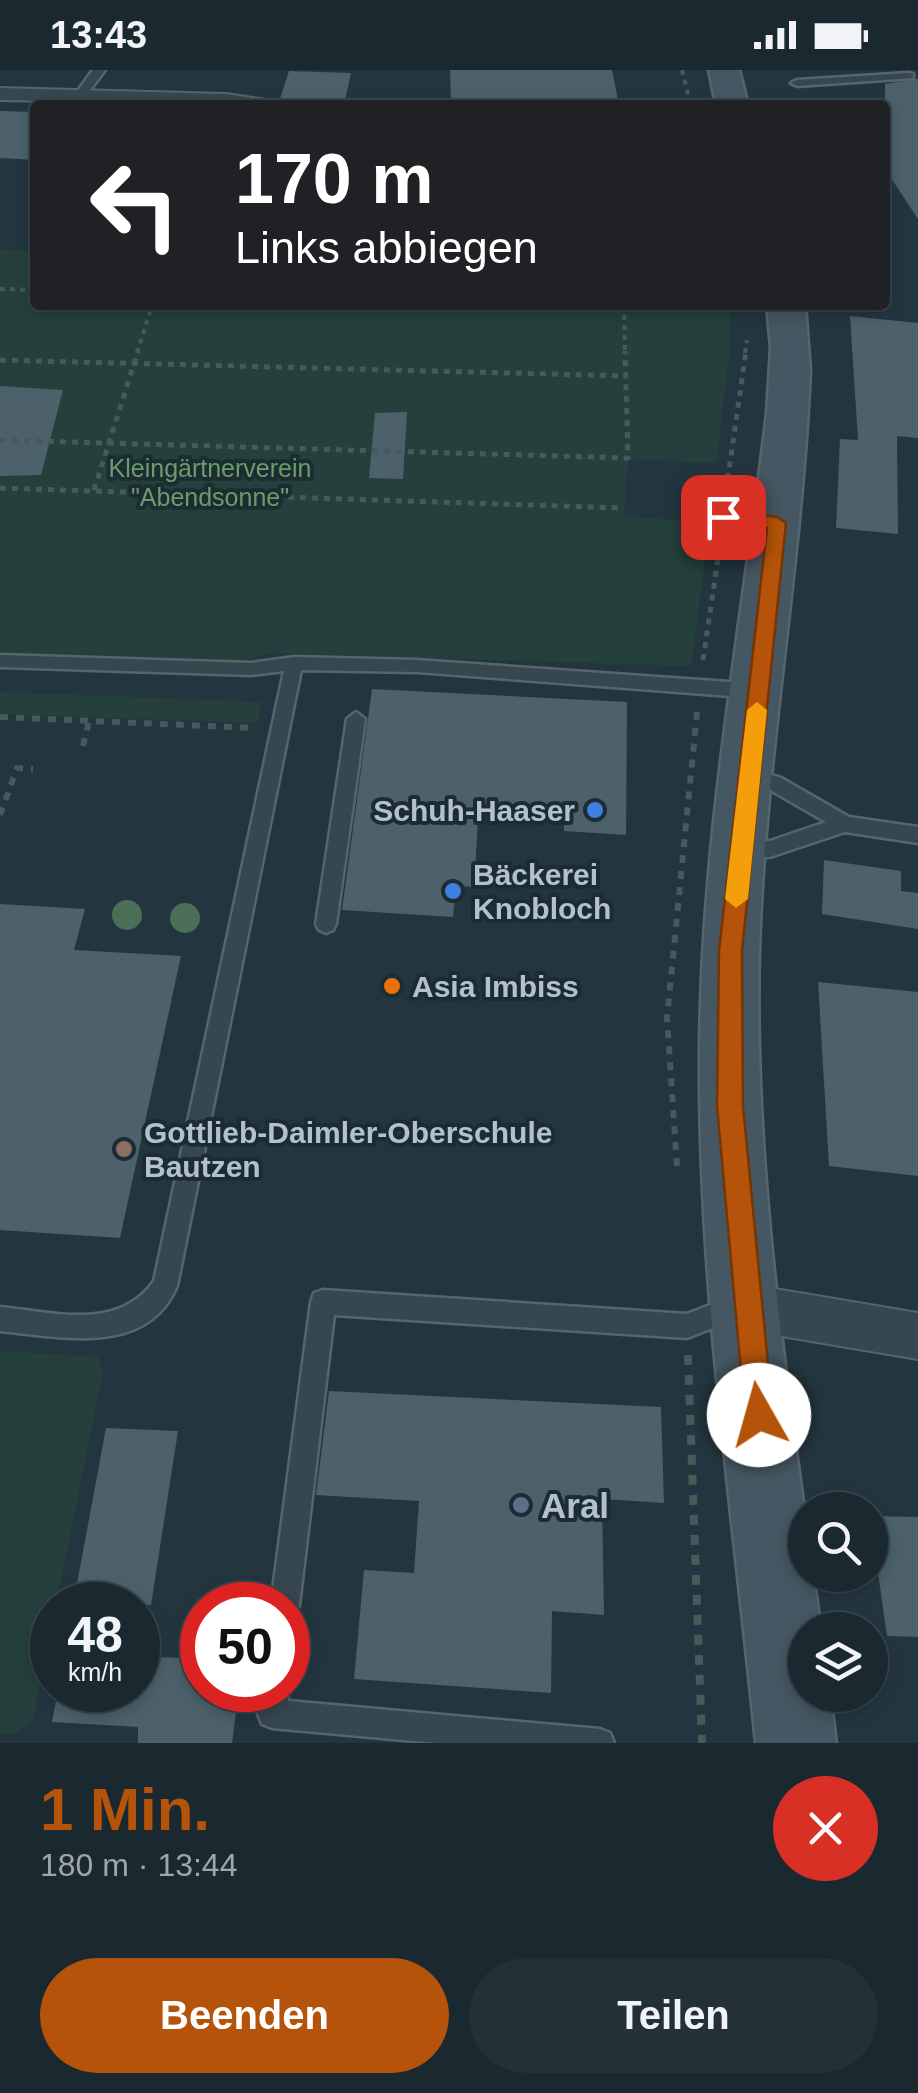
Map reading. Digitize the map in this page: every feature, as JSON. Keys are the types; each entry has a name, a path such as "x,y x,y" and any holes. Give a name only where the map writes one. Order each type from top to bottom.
{"main road":[{"path":"724,70 731,100"},
{"path":"786,310 789,377 777,523 731,951 730,1106 746,1307 796,1743"}],"street":[{"path":"0,94 226,100"},
{"path":"746,1307 918,1336"}],"lane":[{"path":"80,96 99,70"},
{"path":"797,83 910,76"},
{"path":"723,517 777,523"},
{"path":"0,662 250,669 294,664 417,666 759,691"},
{"path":"0,1319 109,1327 140,1316 157,1303 165,1286 294,664"},
{"path":"326,924 356,719"},
{"path":"750,775 774,783 845,824 918,835"},
{"path":"741,850 770,849 845,824"},
{"path":"288,1582 322,1302 687,1326 715,1312 746,1307"},
{"path":"272,1712 600,1743"}],"path":[{"path":"682,70 690,100"},
{"path":"0,288 30,290"},
{"path":"94,491 150,310"},
{"path":"0,440 628,458 624,310"},
{"path":"0,360 626,376"},
{"path":"0,488 624,508"},
{"path":"0,717 280,729"},
{"path":"83,746 90,721"},
{"path":"0,814 17,768 33,769"}],"green space":[{"name":"Kleingärtnerverein \"Abendsonne\"","path":"0,250 30,251 30,310 730,310 730,350 716,463 628,459 624,516 710,523 691,666 270,653 240,662 0,655"},
{"path":"0,692 262,702 258,723 0,714"},
{"path":"0,1351 98,1357 103,1372 61,1582 30,1582 30,1712 35,1712 34,1718 15,1734 0,1733"}],"building":[{"path":"450,70 612,70 618,100 451,100"},
{"path":"289,71 351,73 345,100 280,100"},
{"path":"918,79 918,219 890,177 890,100 885,100 885,84"},
{"path":"0,111 30,112 30,160 0,158"},
{"path":"850,316 918,323 918,438 897,436 898,534 836,528 840,439 858,440"},
{"path":"0,386 63,390 41,475 0,476"},
{"path":"407,412 403,479 369,478 375,413"},
{"path":"372,689 627,702 626,835 564,831 564,809 479,804 474,887 456,886 453,917 342,910"},
{"path":"824,860 901,871 901,891 918,893 918,929 822,914"},
{"path":"0,904 85,909 74,950 181,956 120,1238 0,1230"},
{"path":"818,982 918,992 918,1176 829,1166"},
{"path":"329,1391 661,1407 664,1503 602,1499 604,1615 552,1611 551,1693 354,1679 364,1570 414,1573 419,1501 316,1495"},
{"path":"106,1428 178,1431 155,1582 77,1582"},
{"path":"888,1516 918,1517 918,1637 888,1636 888,1612 884,1612 881,1592 888,1592"},
{"path":"160,1657 180,1658 180,1712 236,1712 232,1743 138,1743 138,1727 52,1722 54,1712 160,1712"}],"slow traffic":[{"path":"736,899 757,710"}],"place":[{"name":"Schuh-Haaser","path":"595,810"},
{"name":"Bäckerei Knobloch","path":"453,891"},
{"name":"Asia Imbiss","path":"392,986"},
{"name":"Gottlieb-Daimler-Oberschule Bautzen","path":"124,1149"},
{"name":"Aral","path":"521,1505"}],"route":[{"path":"723,517 777,523 731,951 730,1106 742,1273 759,1415"}]}
